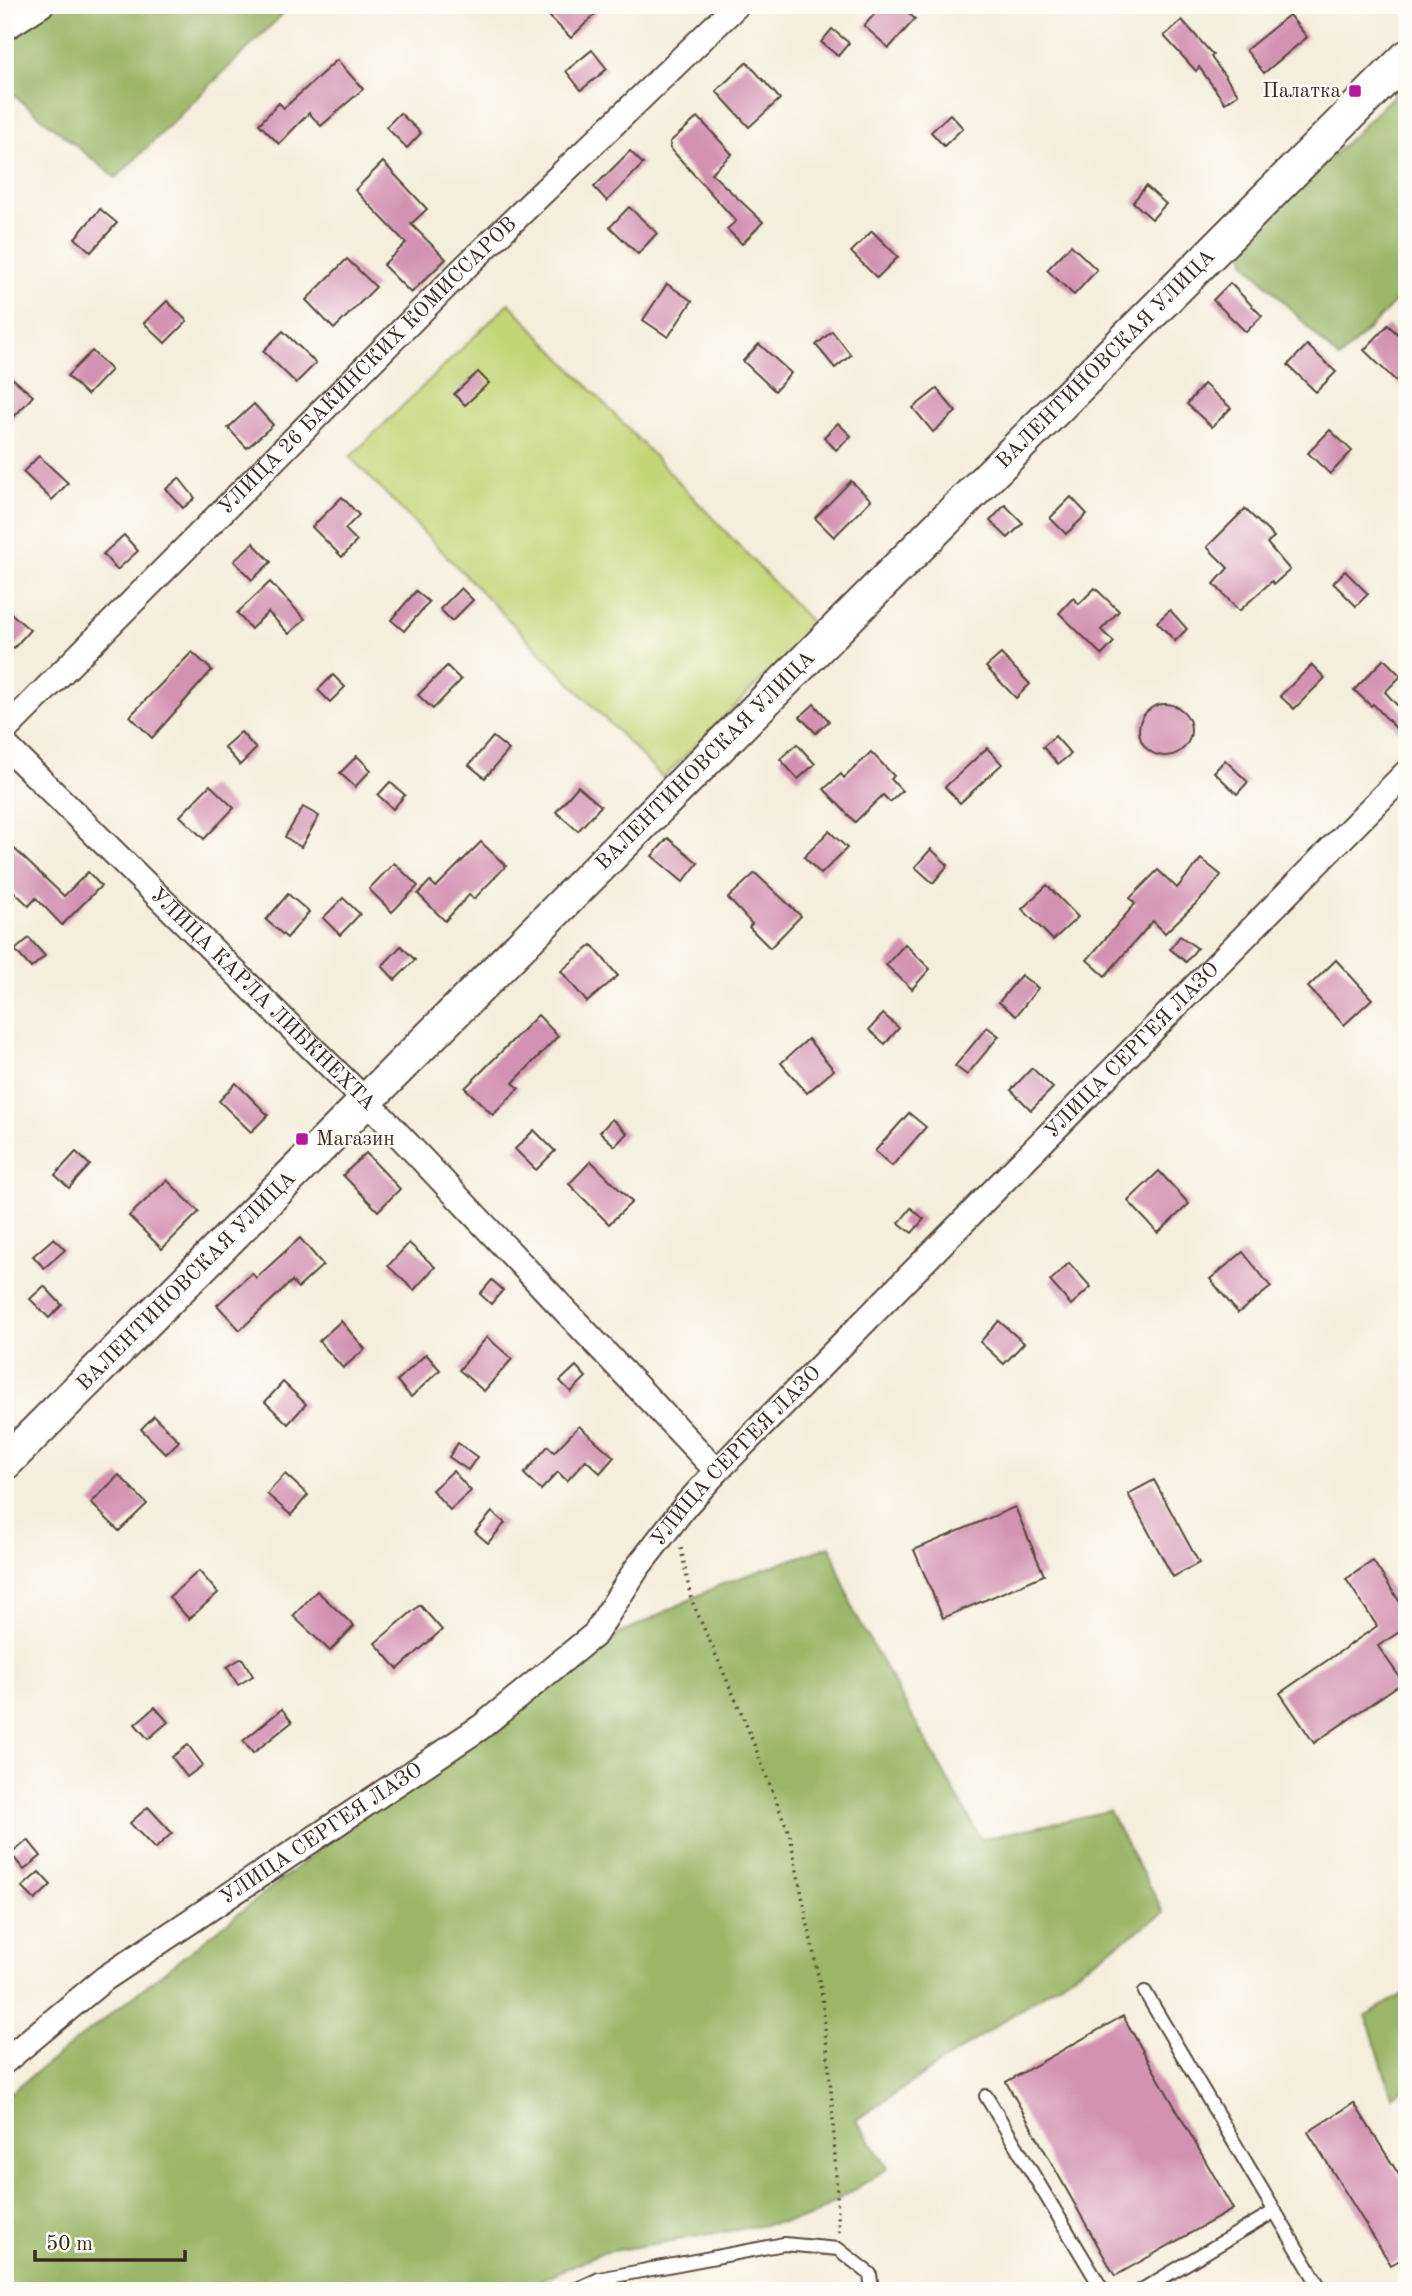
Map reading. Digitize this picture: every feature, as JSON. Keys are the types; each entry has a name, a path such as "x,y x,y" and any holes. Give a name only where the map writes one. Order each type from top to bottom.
{"main road":[{"name":"ВАЛЕНТИНОВСКАЯ УЛИЦА","path":"5,1463 1407,57"}],"street":[{"path":"5,28 41,5"},
{"name":"УЛИЦА 26 БАКИНСКИХ КОМИССАРОВ","path":"5,730 461,271 737,5"},
{"name":"УЛИЦА КАРЛА ЛИБКНЕХТА","path":"5,745 367,1102 717,1471"},
{"name":"УЛИЦА СЕРГЕЯ ЛАЗО","path":"5,2061 104,1979 481,1727 595,1634 637,1568 686,1505 717,1471 1407,772"}],"lane":[{"path":"1145,1992 1322,2291"},
{"path":"986,2096 1102,2289 1108,2291"},
{"path":"1140,2291 1275,2211"},
{"path":"573,2291 599,2279 784,2244 838,2249 870,2274 872,2291"}],"path":[{"path":"686,1505 681,1552 691,1599 742,1714 793,1850 822,1995 832,2101 838,2249"}],"green space":[{"path":"5,5 292,5 116,178 5,88"},
{"path":"1407,82 1407,290 1339,359 1245,262 1243,245"},
{"path":"509,303 815,626 663,778 350,457"},
{"path":"830,1546 855,1614 981,1839 1109,1811 1164,1913 856,2120 888,2168 811,2217 601,2253 516,2291 5,2291 5,2097 552,1667 722,1584"},
{"path":"1407,1992 1407,2086 1392,2096 1366,2015"}],"building":[{"path":"554,5 604,5 571,38 546,13"},
{"path":"882,5 900,5 915,19 889,48 864,26"},
{"path":"1289,15 1307,37 1264,73 1246,50"},
{"path":"1182,20 1213,55 1211,57 1238,94 1225,103 1199,67 1196,71 1164,36"},
{"path":"832,29 849,43 838,56 821,42"},
{"path":"592,50 607,69 581,90 566,71"},
{"path":"337,60 363,89 321,126 309,113 279,144 259,124 279,103 284,108"},
{"path":"747,62 780,99 749,127 716,91"},
{"path":"400,113 421,133 407,148 386,127"},
{"path":"950,114 963,128 944,146 931,132"},
{"path":"698,117 732,154 711,173 763,222 742,244 727,229 736,221 670,148 670,142"},
{"path":"630,151 643,164 607,201 594,187"},
{"path":"383,162 427,209 411,224 446,259 411,293 383,265 406,243 355,190"},
{"path":"1146,186 1166,204 1152,219 1133,202"},
{"path":"629,207 657,233 638,254 610,227"},
{"path":"100,209 117,223 91,252 75,238"},
{"path":"872,231 898,257 877,278 851,252"},
{"path":"1071,245 1097,270 1074,295 1047,270"},
{"path":"347,259 376,287 334,329 306,300"},
{"path":"1230,283 1262,316 1246,332 1213,300"},
{"path":"667,284 692,301 668,337 643,320"},
{"path":"167,301 187,321 165,343 144,323"},
{"path":"1388,325 1407,343 1407,392 1364,350"},
{"path":"283,331 316,363 296,383 263,351"},
{"path":"832,331 851,355 835,368 816,345"},
{"path":"759,344 791,373 775,391 743,361"},
{"path":"1307,345 1336,372 1316,392 1288,365"},
{"path":"92,351 111,370 87,395 67,376"},
{"path":"5,372 33,396 5,427"},
{"path":"478,372 489,383 465,405 454,394"},
{"path":"1204,384 1231,408 1212,427 1187,404"},
{"path":"937,389 956,412 933,432 913,408"},
{"path":"254,404 273,425 247,448 228,428"},
{"path":"838,423 851,436 836,450 824,437"},
{"path":"1330,430 1352,451 1330,474 1308,453"},
{"path":"39,456 68,483 52,500 23,472"},
{"path":"179,478 195,498 183,508 166,489"},
{"path":"851,481 871,500 834,537 815,518"},
{"path":"342,497 359,515 345,529 357,541 342,557 312,527"},
{"path":"1071,497 1087,514 1066,534 1050,518"},
{"path":"1005,505 1023,523 1008,538 990,521"},
{"path":"1245,509 1274,537 1267,543 1290,570 1274,584 1272,581 1239,611 1214,584 1228,568 1207,547"},
{"path":"124,535 138,551 117,570 103,554"},
{"path":"253,543 271,562 252,580 234,561"},
{"path":"1345,571 1368,594 1356,606 1333,583"},
{"path":"270,582 305,619 289,634 268,612 251,629 237,613"},
{"path":"461,588 473,600 452,621 440,609"},
{"path":"1095,588 1119,611 1101,630 1114,642 1102,655 1059,613 1073,598 1079,604"},
{"path":"416,591 429,602 404,631 391,620"},
{"path":"5,608 30,630 14,648 5,641"},
{"path":"1170,610 1187,629 1175,641 1157,622"},
{"path":"192,652 212,670 152,738 130,716"},
{"path":"1001,654 1030,684 1016,698 986,667"},
{"path":"1384,659 1401,676 1385,692 1407,716 1407,740 1373,704 1371,706 1354,690"},
{"path":"1312,665 1325,678 1294,709 1280,696"},
{"path":"447,666 461,680 433,709 418,695"},
{"path":"333,675 345,687 330,702 318,690"},
{"path":"814,704 829,721 816,733 800,717"},
{"path":"1165,704 1175,706 1183,712 1189,720 1189,740 1183,748 1175,754 1165,756 1155,754 1147,748 1141,740 1139,730 1141,720 1147,712 1155,706"},
{"path":"241,732 256,749 240,765 224,747"},
{"path":"1055,736 1071,754 1058,764 1043,747"},
{"path":"493,737 509,750 485,778 469,765"},
{"path":"797,744 815,764 798,779 780,759"},
{"path":"987,748 1002,764 960,803 945,787"},
{"path":"871,752 894,776 891,779 902,791 890,802 883,795 855,822 824,789 841,774 844,778"},
{"path":"357,756 371,770 355,787 340,773"},
{"path":"1225,760 1248,782 1237,794 1214,772"},
{"path":"390,782 405,795 393,809 378,795"},
{"path":"210,785 234,808 204,839 180,816"},
{"path":"578,786 601,806 578,831 556,812"},
{"path":"303,807 319,816 301,847 285,837"},
{"path":"829,831 847,848 821,874 804,857"},
{"path":"668,838 698,863 683,882 652,856"},
{"path":"5,840 64,896 88,872 101,886 62,925 36,898 29,906 5,883"},
{"path":"481,842 506,866 474,899 469,895 445,921 418,894 430,881 436,887"},
{"path":"931,849 948,865 933,883 915,867"},
{"path":"1201,859 1221,875 1208,892 1165,933 1153,921 1105,976 1087,960 1135,904 1130,898 1158,870 1177,888"},
{"path":"394,863 418,886 392,912 369,889"},
{"path":"755,873 801,916 770,948 749,927 752,924 728,898"},
{"path":"1047,885 1078,917 1053,940 1022,909"},
{"path":"288,894 309,912 287,938 266,920"},
{"path":"343,898 360,914 340,935 323,918"},
{"path":"1180,936 1197,948 1186,962 1170,949"},
{"path":"29,938 45,956 31,968 15,950"},
{"path":"905,944 930,969 912,989 886,965"},
{"path":"592,945 618,976 587,1002 561,971"},
{"path":"401,946 415,960 395,980 382,966"},
{"path":"1336,960 1372,999 1344,1025 1308,987"},
{"path":"1021,975 1038,988 1016,1016 999,1002"},
{"path":"883,1014 899,1028 885,1044 869,1030"},
{"path":"538,1015 558,1036 513,1083 519,1088 493,1115 465,1088"},
{"path":"987,1027 999,1036 967,1075 955,1066"},
{"path":"808,1039 834,1070 807,1093 781,1063"},
{"path":"1032,1068 1053,1088 1031,1110 1011,1090"},
{"path":"236,1083 268,1115 251,1132 219,1101"},
{"path":"909,1113 926,1127 892,1166 875,1151"},
{"path":"612,1119 627,1133 615,1146 600,1132"},
{"path":"534,1130 555,1151 536,1170 515,1149"},
{"path":"76,1152 90,1165 69,1188 55,1175"},
{"path":"366,1153 400,1189 378,1211 343,1175"},
{"path":"591,1161 632,1202 609,1224 569,1184"},
{"path":"1159,1171 1189,1204 1158,1233 1128,1201"},
{"path":"167,1180 199,1212 162,1249 129,1216"},
{"path":"911,1208 924,1219 912,1233 899,1223"},
{"path":"54,1238 65,1250 44,1268 33,1256"},
{"path":"300,1238 323,1265 298,1288 292,1281 240,1330 217,1305 252,1273 256,1278"},
{"path":"409,1243 435,1267 414,1290 388,1266"},
{"path":"1243,1252 1271,1287 1238,1313 1210,1279"},
{"path":"1069,1263 1091,1287 1071,1305 1050,1281"},
{"path":"492,1280 503,1290 491,1304 480,1294"},
{"path":"44,1286 62,1305 49,1318 30,1299"},
{"path":"341,1321 365,1349 343,1368 319,1341"},
{"path":"999,1321 1024,1343 1004,1364 980,1342"},
{"path":"487,1337 512,1359 484,1391 459,1370"},
{"path":"426,1354 440,1370 411,1397 397,1381"},
{"path":"576,1366 586,1377 571,1392 560,1381"},
{"path":"283,1382 306,1404 288,1424 265,1402"},
{"path":"154,1416 179,1441 166,1454 141,1429"},
{"path":"579,1426 614,1457 600,1473 586,1460 567,1481 558,1472 541,1490 524,1474 548,1446 554,1452"},
{"path":"458,1443 477,1457 468,1470 449,1457"},
{"path":"453,1471 471,1491 450,1510 432,1490"},
{"path":"285,1474 308,1495 291,1515 267,1494"},
{"path":"119,1475 147,1504 119,1531 91,1503"},
{"path":"1154,1480 1199,1563 1173,1577 1128,1494"},
{"path":"1015,1507 1044,1575 943,1618 914,1550"},
{"path":"492,1512 505,1523 488,1543 475,1532"},
{"path":"1373,1561 1407,1613 1407,1627 1378,1646 1403,1682 1314,1743 1280,1693 1377,1626 1346,1579"},
{"path":"199,1571 218,1593 189,1619 169,1597"},
{"path":"317,1591 354,1626 330,1651 293,1616"},
{"path":"420,1605 442,1630 398,1669 375,1643"},
{"path":"242,1658 253,1676 238,1685 227,1667"},
{"path":"155,1707 168,1722 148,1739 135,1724"},
{"path":"282,1709 292,1722 253,1753 243,1741"},
{"path":"188,1745 203,1765 187,1777 172,1757"},
{"path":"148,1807 172,1833 155,1849 130,1823"},
{"path":"28,1840 41,1856 24,1870 11,1854"},
{"path":"39,1872 51,1885 35,1900 22,1887"},
{"path":"1123,2016 1233,2209 1115,2276 1006,2082"},
{"path":"1354,2103 1401,2178 1407,2174 1407,2256 1391,2265 1308,2132"}],"place":[{"name":"Палатка","path":"1355,91"},
{"name":"Магазин","path":"302,1139"}]}
